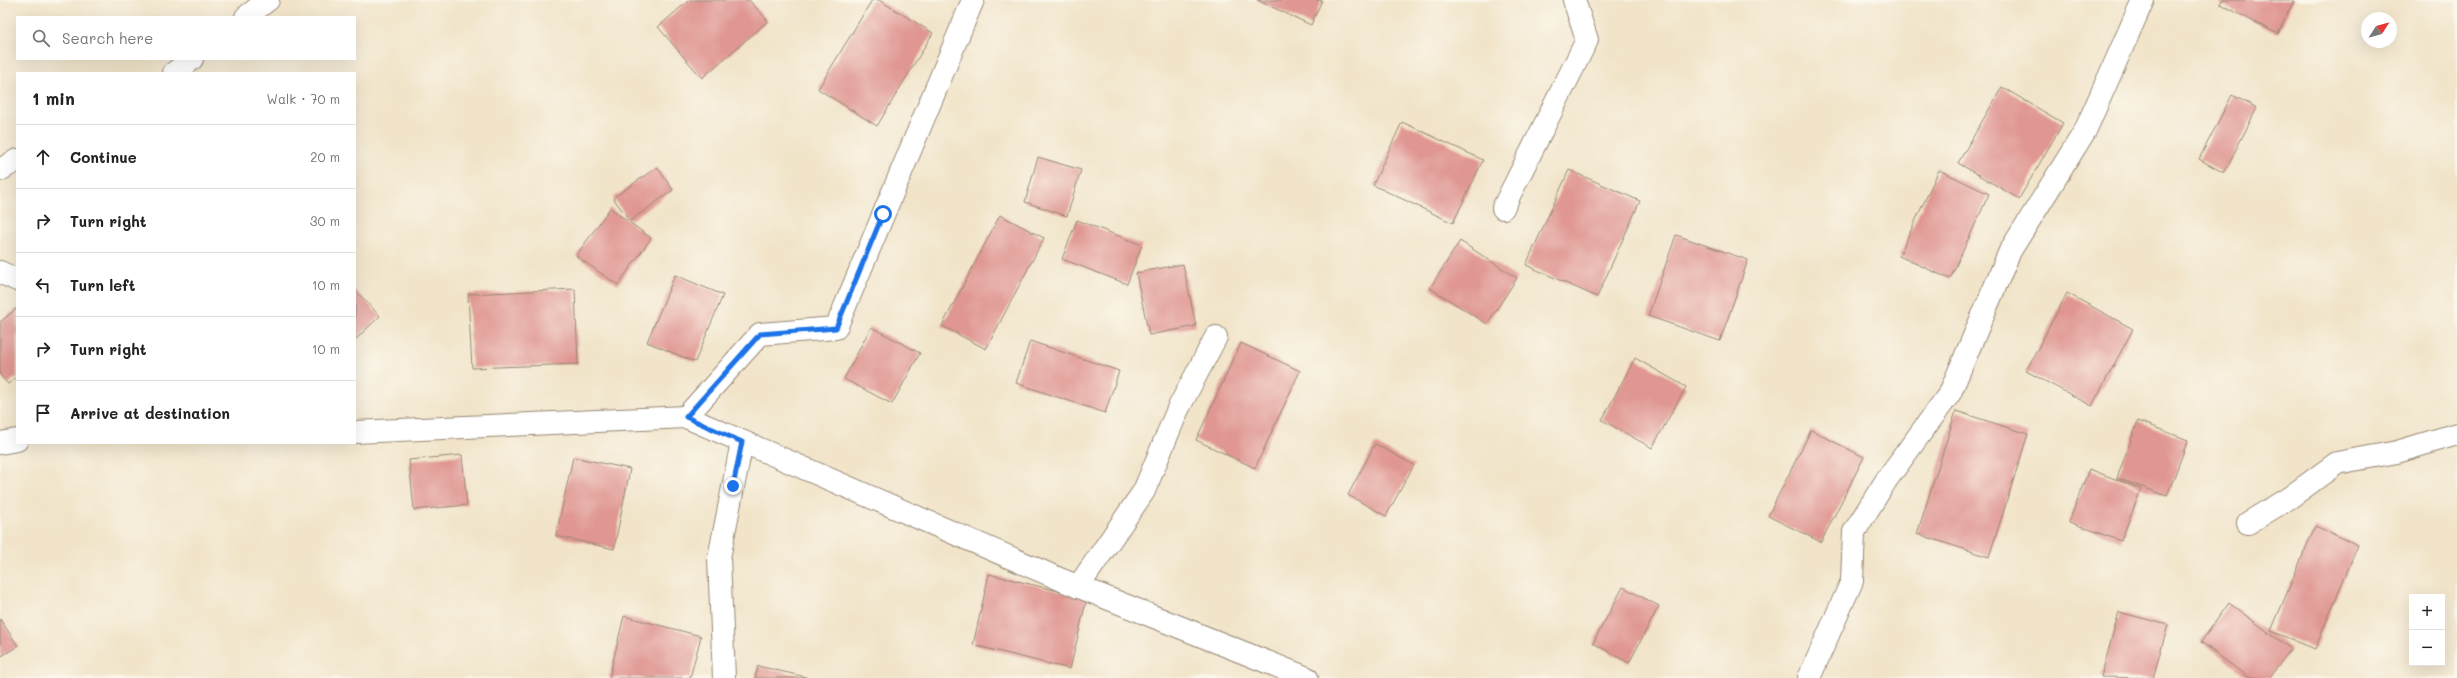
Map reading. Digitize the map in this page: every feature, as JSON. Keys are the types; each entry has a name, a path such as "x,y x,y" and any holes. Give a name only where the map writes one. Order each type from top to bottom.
{"street":[{"path":"247,16 268,0"},
{"path":"686,417 760,334 836,328 973,0"},
{"path":"1503,208 1587,40 1574,0"},
{"path":"1809,678 1852,580 1854,532 1888,479 1950,393 2010,251 2085,131 2143,0"},
{"path":"175,72 191,60"},
{"path":"0,170 16,161"},
{"path":"0,272 16,280"},
{"path":"1078,587 1144,491 1178,409 1216,337"},
{"path":"356,432 686,417 1078,587 1307,678"},
{"path":"2248,523 2289,498 2337,463 2397,452 2457,434"},
{"path":"0,443 16,440"},
{"path":"724,678 719,558 742,442"}],"building":[{"path":"689,0 749,0 768,21 702,78 658,27"},
{"path":"872,0 879,0 933,33 877,126 818,89"},
{"path":"1257,0 1322,0 1311,25"},
{"path":"2222,0 2294,0 2278,34 2220,4"},
{"path":"2002,87 2063,123 2019,199 1958,163"},
{"path":"2232,95 2257,108 2224,173 2199,159"},
{"path":"1402,122 1483,160 1453,223 1373,185"},
{"path":"1038,157 1081,170 1067,216 1025,202"},
{"path":"657,167 673,190 630,221 613,198"},
{"path":"1569,170 1640,201 1597,297 1526,265"},
{"path":"1939,170 1989,194 1950,279 1899,256"},
{"path":"610,208 651,238 618,285 576,256"},
{"path":"1000,215 1044,238 986,349 942,326"},
{"path":"1077,220 1142,245 1127,284 1062,259"},
{"path":"1676,235 1748,260 1720,341 1648,316"},
{"path":"1460,241 1517,278 1487,324 1430,288"},
{"path":"1183,264 1196,326 1149,335 1136,273"},
{"path":"675,275 723,295 695,362 647,342"},
{"path":"575,289 578,364 472,368 468,294"},
{"path":"356,291 380,316 356,339"},
{"path":"2067,293 2133,329 2092,406 2026,371"},
{"path":"16,309 16,378 8,384 0,375 0,322"},
{"path":"871,327 920,353 892,404 844,379"},
{"path":"1030,341 1119,371 1105,413 1016,383"},
{"path":"1241,343 1300,371 1255,468 1196,440"},
{"path":"1635,358 1686,387 1652,448 1602,420"},
{"path":"1956,411 2028,434 1989,557 1917,534"},
{"path":"2138,421 2188,440 2167,496 2117,478"},
{"path":"1811,430 1864,457 1821,542 1768,516"},
{"path":"1375,444 1414,465 1386,516 1348,495"},
{"path":"462,455 467,505 414,510 409,460"},
{"path":"573,457 630,469 614,549 556,536"},
{"path":"2089,469 2141,489 2121,541 2069,522"},
{"path":"2315,526 2358,545 2315,649 2271,631"},
{"path":"989,574 1087,598 1070,669 973,645"},
{"path":"1623,587 1659,606 1629,663 1593,643"},
{"path":"2229,603 2291,649 2269,678 2249,678 2201,642"},
{"path":"2119,612 2168,625 2153,678 2101,677"},
{"path":"624,616 701,636 690,678 609,678"},
{"path":"0,619 18,646 0,657"},
{"path":"758,666 806,677 806,678 755,678"}],"route":[{"path":"733,486 742,442 686,417 760,334 836,328 883,214"}]}
